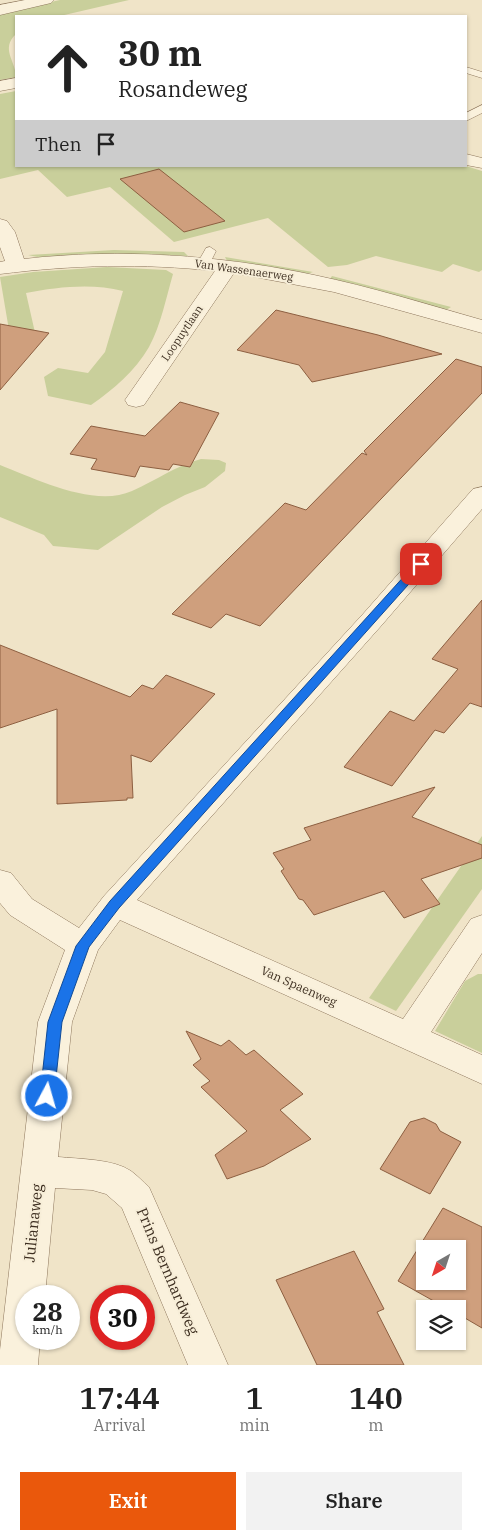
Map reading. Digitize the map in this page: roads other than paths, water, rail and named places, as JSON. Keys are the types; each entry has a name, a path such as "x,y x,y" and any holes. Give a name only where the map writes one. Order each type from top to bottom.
{"street":[{"path":"0,10 46,0"},
{"path":"0,86 15,83"},
{"path":"467,159 482,163"},
{"path":"8,267 10,234"},
{"name":"Van Wassenaerweg","path":"8,267 89,260 183,262 207,258 228,267 313,281 482,326"},
{"name":"Loopuytlaan","path":"136,400 228,267"},
{"path":"38,1171 55,1022 83,946 115,904 372,620 482,494"},
{"path":"0,881 21,907 83,946"},
{"name":"Van Spaenweg","path":"115,904 482,1070"},
{"path":"410,1036 477,944"},
{"name":"Julianaweg","path":"18,1365 38,1171"},
{"name":"Prins Bernhardweg","path":"38,1171 92,1175 117,1181 136,1198 208,1365"}],"lane":[{"path":"467,70 482,75"},
{"path":"467,117 482,108"}]}
